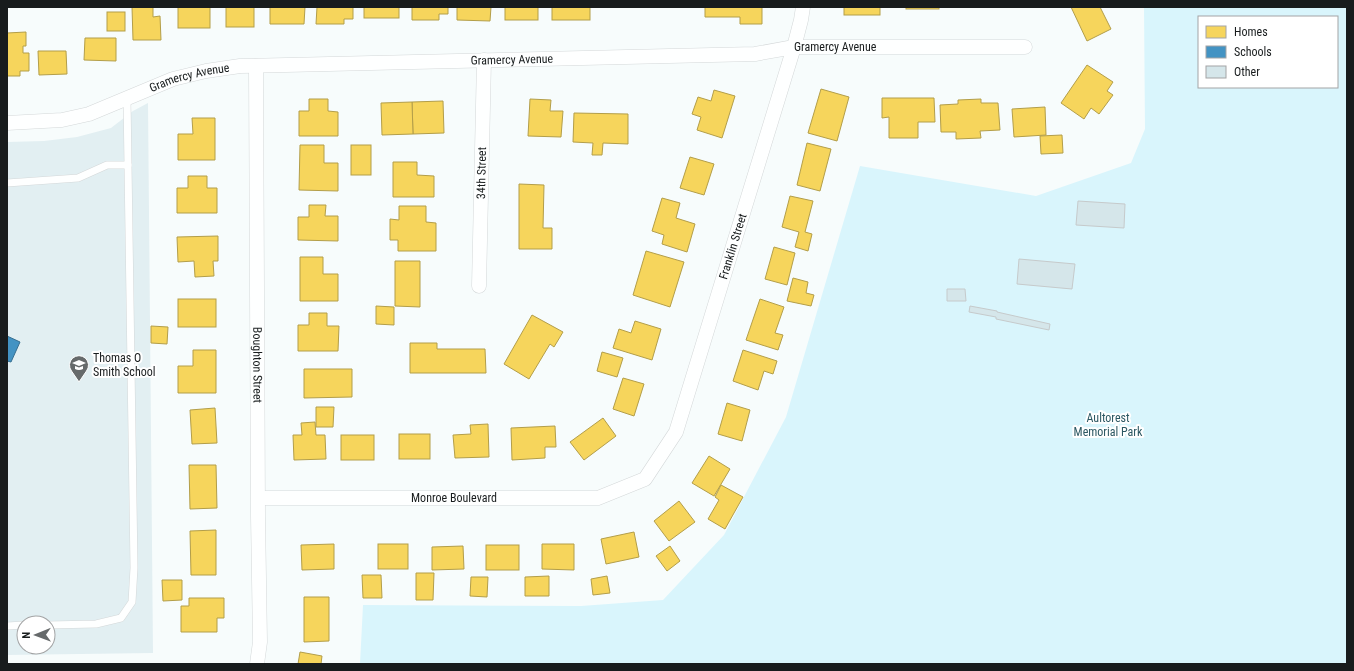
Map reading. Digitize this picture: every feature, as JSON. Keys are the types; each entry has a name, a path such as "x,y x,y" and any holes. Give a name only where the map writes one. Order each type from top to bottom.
{"street":[{"name":"Franklin Street","path":"645,479 676,432 794,47 803,7"},
{"name":"Gramercy Avenue","path":"7,123 69,119 89,114 172,80 206,71 240,66 755,54 794,47 1025,47"},
{"name":"34th Street","path":"479,286 484,60"},
{"name":"Boughton Street","path":"256,66 260,642 257,664"},
{"name":"Monroe Boulevard","path":"258,498 598,498 645,479"}],"lane":[{"path":"56,625 96,624 121,618 132,602 134,568 127,98"},
{"path":"7,183 78,178 107,165 128,165"}],"shaded area":[{"name":"Thomas O Smith School","path":"148,103 153,653 56,654 56,615 16,615 16,655 7,655 7,142 44,141 77,137 111,128 133,111"}],"green space":[{"name":"Aultorest Memorial Park","path":"1144,7 1347,7 1347,664 360,664 363,605 581,606 663,600 724,535 786,417 860,166 1036,196 1131,163 1145,129"}],"building: Homes":[{"path":"132,7 153,7 153,17 160,16 161,40 133,40"},
{"path":"178,7 210,7 210,28 178,28"},
{"path":"226,7 254,7 254,27 226,27"},
{"path":"270,7 305,7 304,24 270,24"},
{"path":"317,7 353,7 353,19 344,19 344,24 316,24"},
{"path":"364,7 399,7 399,18 364,18"},
{"path":"412,7 448,7 448,14 439,14 439,20 412,20"},
{"path":"457,7 491,7 490,21 457,20"},
{"path":"505,7 538,7 538,20 505,20"},
{"path":"552,7 590,7 590,20 552,20"},
{"path":"705,7 762,7 762,24 740,24 740,17 705,17"},
{"path":"844,7 880,7 880,15 844,15"},
{"path":"906,7 939,7 939,9 906,9"},
{"path":"1071,7 1100,7 1111,29 1087,41"},
{"path":"107,12 125,12 125,31 107,31"},
{"path":"26,32 26,46 23,46 23,53 29,53 29,71 20,71 20,76 7,76 7,33"},
{"path":"85,38 116,38 116,61 84,60"},
{"path":"38,51 66,51 67,74 39,75"},
{"path":"1087,65 1113,82 1107,91 1113,95 1099,114 1091,108 1084,119 1061,103"},
{"path":"821,89 849,97 837,141 808,133"},
{"path":"714,90 735,96 722,138 697,130 701,117 692,114 698,97 711,101"},
{"path":"882,98 934,98 935,122 918,122 918,138 889,138 889,117 882,118"},
{"path":"309,99 328,99 328,111 338,112 338,136 299,136 299,111 309,111"},
{"path":"530,99 551,100 550,111 563,111 561,137 528,136"},
{"path":"981,99 981,103 998,103 1000,130 980,131 981,138 956,139 956,132 941,132 940,105 958,104 958,100"},
{"path":"443,101 444,133 413,134 412,102"},
{"path":"412,102 413,134 382,135 381,103"},
{"path":"1045,107 1046,135 1014,137 1012,109"},
{"path":"574,113 628,114 628,144 603,143 602,155 592,155 593,143 573,142"},
{"path":"192,118 215,118 215,160 178,160 178,134 193,134"},
{"path":"1062,135 1063,153 1041,154 1040,136"},
{"path":"807,143 831,149 820,191 797,185"},
{"path":"300,145 324,145 324,163 338,163 338,191 299,190"},
{"path":"351,145 371,145 371,175 351,175"},
{"path":"690,157 714,164 704,195 680,188"},
{"path":"393,162 417,162 417,175 434,176 434,197 393,197"},
{"path":"188,176 207,176 207,188 217,188 217,213 177,213 177,188 188,188"},
{"path":"519,184 544,185 543,228 552,228 552,249 519,249"},
{"path":"790,196 813,201 805,232 812,234 808,251 795,247 799,232 782,227"},
{"path":"662,198 680,203 676,218 695,224 687,252 662,244 664,235 652,231"},
{"path":"309,205 326,205 325,216 338,216 338,241 298,240 298,217 309,217"},
{"path":"399,206 426,206 426,222 436,223 436,251 398,251 398,240 390,240 390,219 399,220"},
{"path":"218,236 218,261 213,261 214,276 195,277 194,261 178,262 177,237"},
{"path":"774,247 795,253 787,285 765,279"},
{"path":"646,251 684,262 670,307 633,295"},
{"path":"300,257 323,257 323,274 338,274 338,301 300,301"},
{"path":"395,261 420,261 420,307 395,306"},
{"path":"793,278 808,282 806,293 814,295 811,306 787,301"},
{"path":"178,299 216,299 216,327 178,327"},
{"path":"760,299 784,307 775,333 783,335 778,350 746,340"},
{"path":"376,306 394,307 394,325 376,324"},
{"path":"309,313 327,313 327,326 339,326 338,351 298,351 298,325 309,325"},
{"path":"532,315 563,332 554,347 550,344 529,379 504,364"},
{"path":"635,321 661,329 652,360 613,348 619,329 631,333"},
{"path":"151,326 168,327 167,344 151,343"},
{"path":"410,343 437,343 437,349 485,349 486,373 410,373"},
{"path":"193,350 216,350 216,393 178,393 178,366 193,366"},
{"path":"743,350 777,361 773,374 764,371 758,390 733,381"},
{"path":"602,352 623,358 617,377 597,371"},
{"path":"304,369 352,369 352,397 304,398"},
{"path":"623,378 644,384 634,416 613,409"},
{"path":"727,403 750,410 742,441 718,434"},
{"path":"316,407 334,407 333,427 316,427"},
{"path":"215,408 217,443 192,444 190,410"},
{"path":"603,418 616,436 584,460 570,442"},
{"path":"315,422 316,435 325,435 326,459 294,460 293,435 302,435 301,423"},
{"path":"488,424 489,457 455,458 453,435 471,434 470,425"},
{"path":"555,426 556,447 545,447 545,458 512,460 511,428"},
{"path":"399,434 430,434 430,459 399,459"},
{"path":"341,435 374,435 374,460 341,460"},
{"path":"709,456 730,469 714,496 692,483"},
{"path":"189,465 216,465 217,508 190,509"},
{"path":"721,485 743,497 725,529 708,519 719,500 715,497"},
{"path":"679,501 695,522 669,541 654,521"},
{"path":"216,530 216,575 191,575 190,531"},
{"path":"634,532 639,557 606,564 601,539"},
{"path":"334,544 334,569 302,570 301,545"},
{"path":"378,544 408,544 408,569 378,569"},
{"path":"542,544 574,544 574,570 542,569"},
{"path":"486,545 519,545 519,570 486,570"},
{"path":"463,546 464,569 432,570 432,547"},
{"path":"670,546 680,561 667,571 656,556"},
{"path":"416,573 434,573 433,600 416,600"},
{"path":"362,575 381,575 382,598 363,598"},
{"path":"549,576 549,596 525,596 525,577"},
{"path":"607,576 610,593 593,595 591,579"},
{"path":"471,577 488,577 487,597 470,596"},
{"path":"162,580 182,580 182,600 163,601"},
{"path":"304,597 329,597 329,641 304,642"},
{"path":"189,598 224,598 224,618 217,618 217,632 181,632 181,606 189,606"},
{"path":"300,652 322,656 321,664 298,664"}],"building: Schools":[{"path":"7,336 20,342 11,362 7,361"}],"building: Other":[{"path":"1078,201 1125,204 1124,228 1076,225"},
{"path":"1019,259 1075,264 1072,289 1017,284"},
{"path":"947,289 965,289 966,301 947,301"},
{"path":"970,306 1050,324 1049,330 969,312"}],"place":[{"name":"Thomas O Smith School","path":"79,382"}]}
